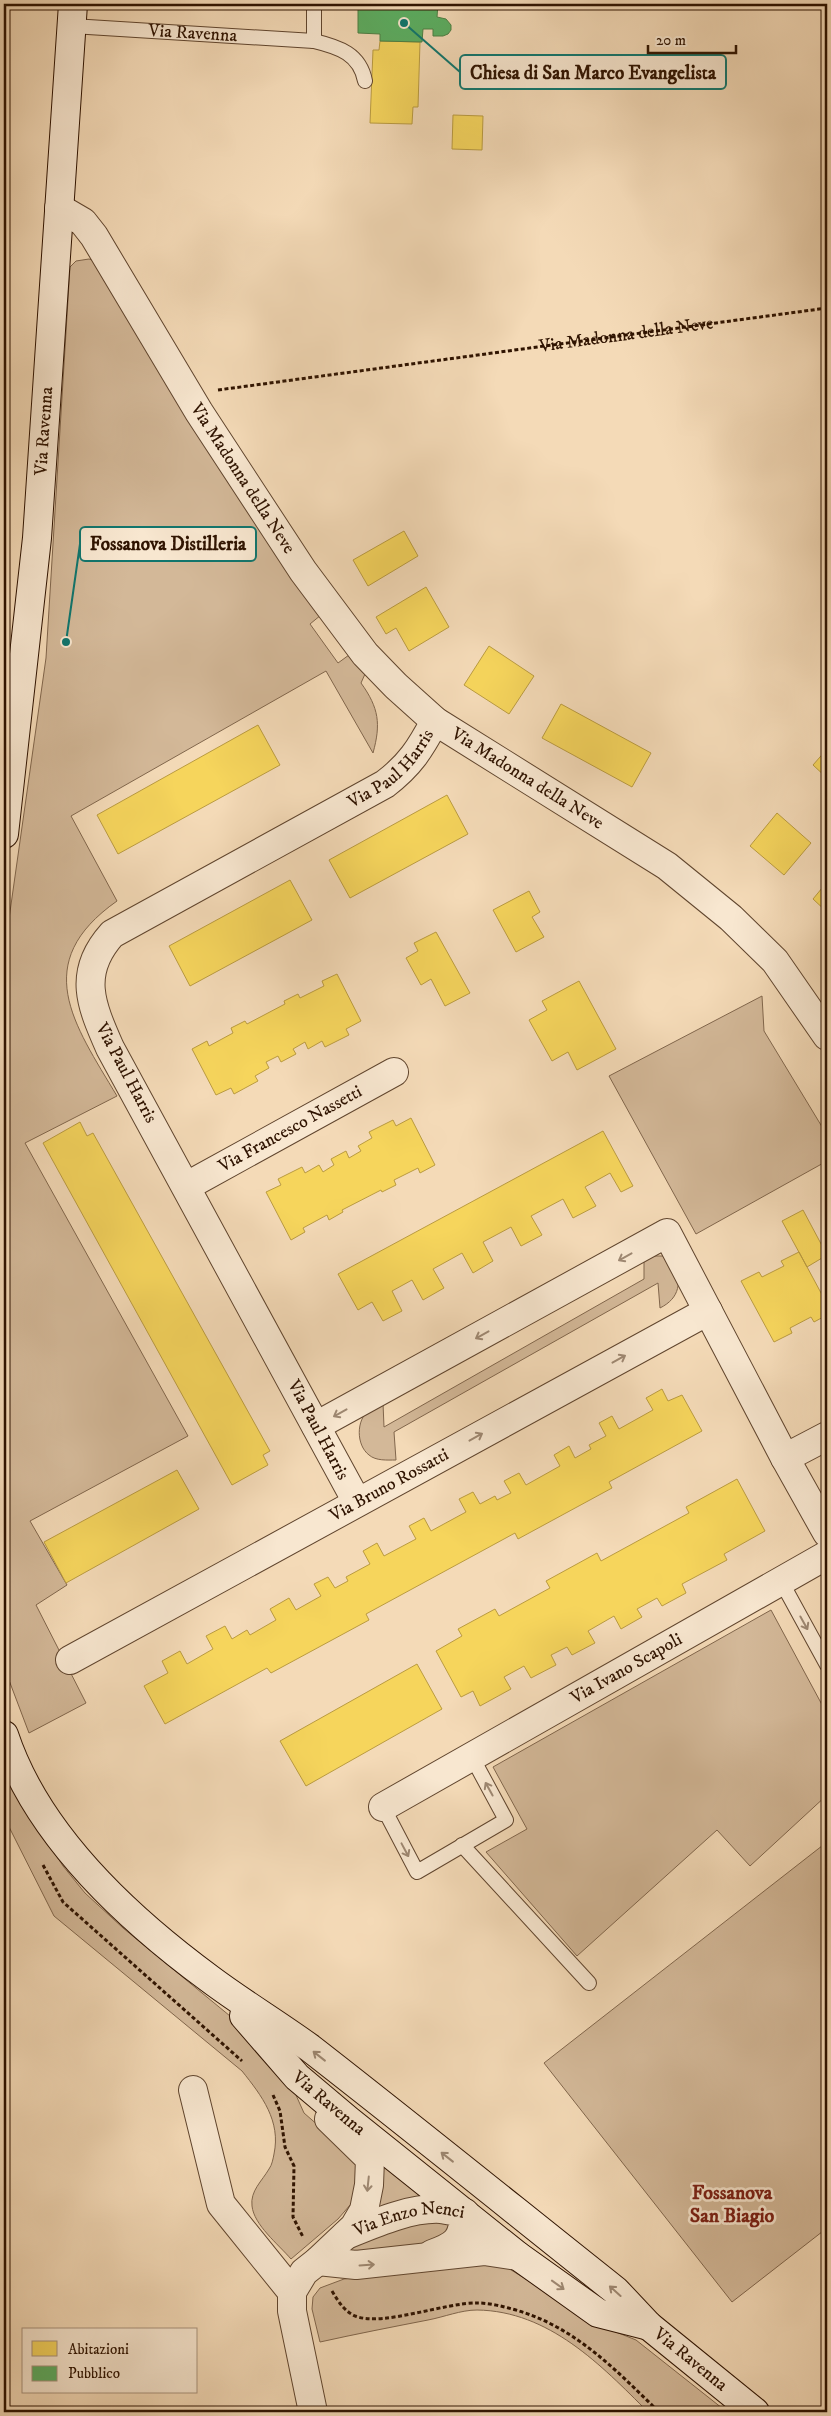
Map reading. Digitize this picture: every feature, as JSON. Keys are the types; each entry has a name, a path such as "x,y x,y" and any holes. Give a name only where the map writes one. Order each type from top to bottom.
{"street":[{"name":"Via Ravenna","path":"4,834 37,538 73,15"},
{"name":"Via Madonna della Neve","path":"60,208 83,222 94,236 189,394 303,571 365,654 396,686 435,721 667,866 731,918 775,961 827,1036"},
{"name":"Via Paul Harris","path":"356,1502 187,1186 110,1048 94,1011 89,986 100,947 112,934 385,784 403,770 417,755 435,721"},
{"name":"Via Francesco Nassetti","path":"187,1186 394,1072"},
{"path":"316,1426 667,1234 785,1458 827,1533"},
{"name":"Via Bruno Rossatti","path":"70,1660 708,1311"},
{"path":"785,1458 827,1436"},
{"name":"Via Ivano Scapoli","path":"383,1807 827,1554"},
{"name":"Via Ravenna","path":"4,1735 10,1752 34,1798 54,1829 98,1882 149,1932 209,1978 308,2047 485,2187 616,2291 648,2326 755,2412"},
{"name":"Via Ravenna","path":"209,1978 297,2076 348,2120 518,2256 598,2313 648,2326"},
{"name":"Via Enzo Nenci","path":"292,2292 304,2272 354,2227 364,2210 369,2185 370,2159 349,2136 316,2107 297,2076"},
{"path":"193,2090 221,2204 292,2292 292,2311 313,2412"},
{"path":"464,2213 485,2187"},
{"name":"Via Enzo Nenci","path":"344,2236 382,2221 418,2212 440,2209 464,2213 463,2231 456,2243 446,2249 419,2259"},
{"name":"Via Enzo Nenci","path":"317,2262 356,2265 484,2251 518,2256"}],"lane":[{"path":"314,4 314,41"},
{"name":"Via Ravenna","path":"73,15 314,41 349,52 363,71 365,81"},
{"path":"781,1581 827,1665"},
{"name":"Via Ivano Scapoli","path":"383,1807 417,1872 506,1820 472,1757"},
{"path":"462,1845 589,1983"}],"path":[{"name":"Via Madonna della Neve","path":"189,394 827,308"},
{"path":"40,1860 63,1902 246,2065"},
{"path":"270,2089 280,2111 285,2146 294,2166 293,2217 337,2300 346,2311 356,2316 376,2318 478,2302 511,2308 547,2320 571,2334 620,2374 659,2412"}],"shaded area":[{"path":"89,259 102,263 321,615 310,624 338,663 349,655 365,674 361,683 375,708 377,733 373,753 326,671 71,816 117,901 90,924 74,948 67,971 68,995 75,1019 86,1044 117,1096 25,1143 188,1436 30,1521 67,1585 36,1605 86,1703 29,1733 4,1667 4,954 46,658 70,267 76,261"},
{"path":"762,996 764,1031 827,1135 827,1161 696,1234 609,1076"},
{"path":"644,1256 663,1256 674,1261 678,1276 678,1289 667,1304 660,1308 658,1283 394,1432 396,1460 375,1458 365,1451 359,1432 365,1414 371,1409 383,1403 384,1427 644,1279"},
{"path":"771,1610 827,1714 827,1795 750,1866 717,1830 577,1956 486,1852 527,1829 493,1767"},
{"path":"4,1774 63,1866 85,1893 123,1928 258,2039 291,2084 304,2113 351,2154 359,2169 357,2197 338,2219 291,2259 262,2227 257,2220 252,2206 257,2186 272,2164 274,2154 275,2131 263,2100 242,2071 54,1916 4,1817"},
{"path":"827,1842 827,2228 732,2302 544,2063"},
{"path":"382,2155 434,2199 371,2217"},
{"path":"421,2218 459,2226 435,2247 328,2260 361,2236"},
{"path":"476,2262 508,2268 601,2326 636,2340 727,2412 648,2412 612,2376 572,2344 550,2330 527,2320 503,2313 477,2310 465,2311 320,2342 312,2309 313,2297 320,2288 344,2279"}],"building: Abitazioni":[{"path":"380,41 420,42 418,107 413,107 412,124 370,123 373,50 379,50"},
{"path":"453,115 483,116 482,150 452,149"},
{"path":"404,531 418,556 368,586 353,560"},
{"path":"426,587 449,627 409,651 396,628 386,634 376,617"},
{"path":"489,646 534,676 509,714 464,685"},
{"path":"561,704 651,753 632,787 542,738"},
{"path":"258,725 280,765 118,854 97,815"},
{"path":"827,749 827,778 813,765"},
{"path":"447,795 468,834 350,898 329,860"},
{"path":"777,813 811,843 784,875 750,846"},
{"path":"290,880 312,920 190,986 169,946"},
{"path":"827,882 827,912 813,899"},
{"path":"529,891 540,912 532,917 544,937 516,952 493,910"},
{"path":"436,932 470,993 445,1006 431,979 421,985 406,958 418,951 414,943"},
{"path":"337,974 361,1021 346,1029 349,1035 325,1047 322,1041 308,1049 305,1042 293,1049 296,1054 281,1062 278,1056 266,1062 269,1068 255,1076 258,1081 234,1094 231,1088 216,1095 192,1049 207,1041 209,1046 233,1033 231,1028 245,1021 247,1024 285,1004 284,1001 298,994 300,998 324,986 322,981"},
{"path":"579,981 616,1049 577,1070 568,1052 552,1061 529,1020 547,1010 542,1001"},
{"path":"411,1118 435,1165 420,1173 418,1168 394,1180 396,1185 382,1192 381,1190 342,1210 343,1212 329,1220 327,1215 303,1228 305,1232 291,1240 266,1192 281,1185 278,1179 302,1167 305,1173 319,1165 323,1172 334,1165 331,1159 346,1151 349,1158 361,1151 358,1146 372,1138 369,1132 393,1120 396,1126"},
{"path":"80,1122 87,1136 93,1133 270,1451 263,1455 268,1465 232,1485 43,1143"},
{"path":"603,1131 633,1186 621,1192 610,1173 585,1187 596,1206 573,1218 563,1199 531,1216 542,1235 521,1246 511,1227 483,1242 493,1261 473,1273 462,1253 433,1269 444,1288 423,1300 412,1280 392,1291 402,1311 383,1321 372,1302 358,1310 338,1274"},
{"path":"803,1210 827,1255 807,1267 782,1221"},
{"path":"799,1252 827,1304 827,1315 814,1322 811,1317 790,1328 792,1333 774,1342 741,1281 759,1272 762,1277 784,1266 781,1261"},
{"path":"662,1389 668,1401 682,1395 702,1431 609,1482 612,1488 518,1539 515,1533 366,1614 369,1620 271,1673 267,1668 165,1724 144,1686 168,1673 162,1661 180,1651 187,1664 213,1649 206,1636 225,1626 232,1639 247,1630 250,1635 276,1620 270,1609 289,1598 296,1610 321,1596 314,1584 328,1577 335,1588 348,1581 346,1577 370,1564 363,1551 377,1543 384,1556 416,1539 409,1526 424,1518 431,1531 466,1512 459,1499 473,1492 480,1504 495,1496 497,1500 511,1493 504,1481 519,1473 526,1485 560,1466 554,1455 569,1446 575,1458 591,1449 589,1445 606,1436 599,1423 612,1416 619,1429 653,1410 646,1398"},
{"path":"177,1470 199,1509 66,1583 44,1542"},
{"path":"737,1479 765,1531 724,1554 727,1560 682,1584 686,1593 662,1606 657,1598 637,1609 642,1617 621,1629 614,1616 588,1631 595,1643 572,1655 567,1647 551,1655 556,1665 531,1678 524,1666 504,1677 511,1689 480,1706 473,1691 461,1697 436,1651 462,1636 458,1629 495,1609 499,1616 550,1588 546,1581 597,1553 601,1561 689,1513 686,1507"},
{"path":"417,1664 442,1709 306,1786 280,1741"}],"building: Pubblico":[{"path":"358,4 438,4 437,17 446,19 451,25 451,30 443,36 433,36 433,29 423,29 422,42 380,41 380,34 358,33"}],"place":[{"name":"Chiesa di San Marco Evangelista","path":"404,23"},
{"name":"Fossanova Distilleria","path":"66,642"}],"district":[{"name":"Fossanova San Biagio","path":"732,2204"}]}
